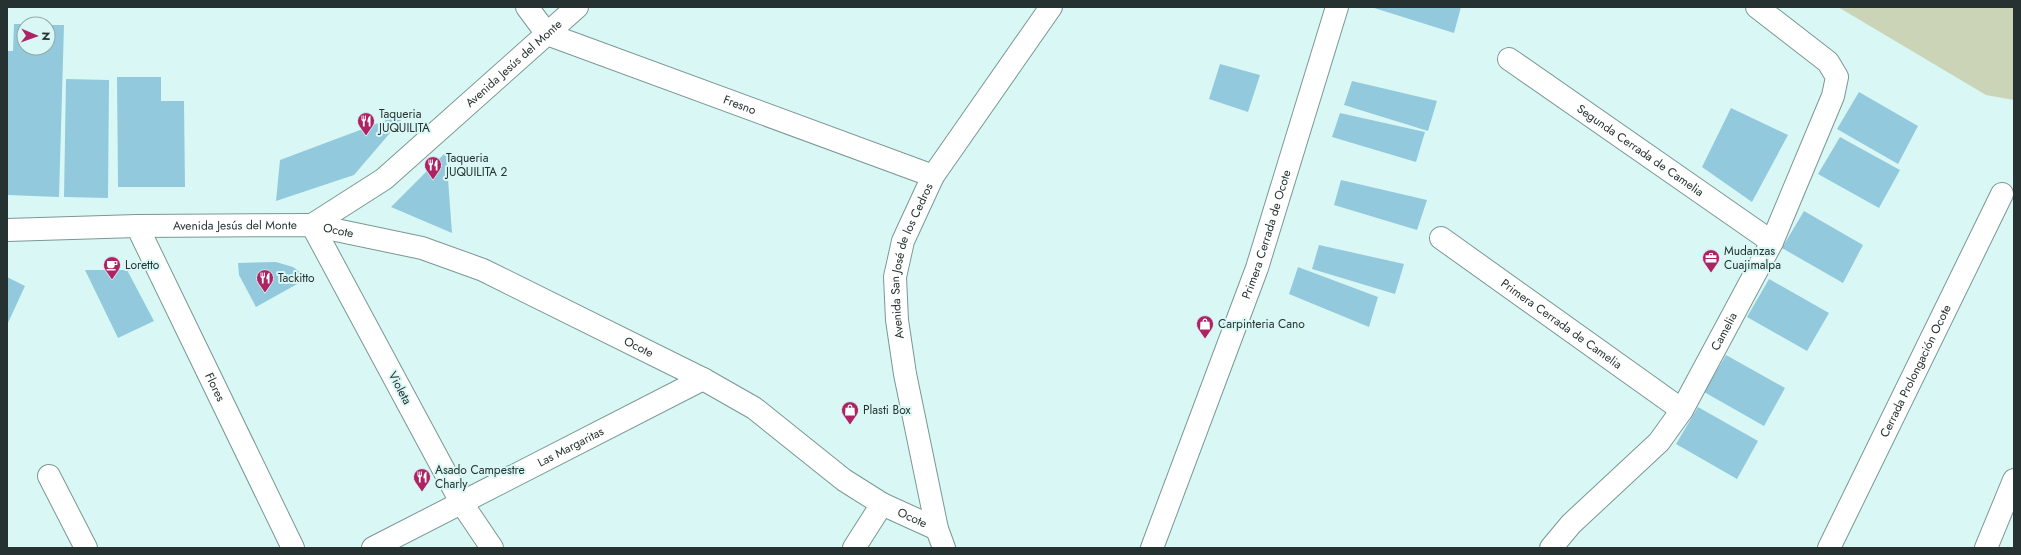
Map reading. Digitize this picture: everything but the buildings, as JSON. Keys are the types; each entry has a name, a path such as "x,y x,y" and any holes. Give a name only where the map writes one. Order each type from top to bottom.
{"street":[{"path":"527,7 547,34"},
{"name":"Avenida Jesús del Monte","path":"7,230 137,226 312,225 384,179 577,7"},
{"name":"Avenida San José de los Cedros","path":"940,538 904,374 897,320 895,277 903,242 933,176 1051,7"},
{"name":"Primera Cerrada de Ocote","path":"1152,548 1257,268 1337,7"},
{"name":"Camelia","path":"1551,548 1571,524 1659,442 1682,410 1772,242 1834,96 1837,77 1828,62 1757,7"},
{"name":"Fresno","path":"547,34 933,176"},
{"name":"Segunda Cerrada de Camelia","path":"1509,59 1772,242"},
{"name":"Cerrada Prolongación Ocote","path":"1829,548 2002,194"},
{"name":"Ocote","path":"312,225 422,248 483,270 703,379 754,408 844,480 940,538"},
{"name":"Violeta","path":"312,225 461,502 492,548"},
{"name":"Flores","path":"137,226 293,548"},
{"name":"Primera Cerrada de Camelia","path":"1441,238 1682,410"},
{"name":"Las Margaritas","path":"373,548 703,379"},
{"path":"49,476 86,548"},
{"path":"1986,548 2014,480"},
{"path":"854,548 882,504"}],"green space":[{"path":"1838,7 2014,7 2014,100 1986,95"}],"place":[{"name":"Taqueria JUQUILITA","path":"366,136"},
{"name":"Taqueria JUQUILITA 2","path":"433,180"},
{"name":"Mudanzas Cuajimalpa","path":"1711,273"},
{"name":"Loretto","path":"112,280"},
{"name":"Tackitto","path":"265,293"},
{"name":"Carpinteria Cano","path":"1205,339"},
{"name":"Plasti Box","path":"850,425"},
{"name":"Asado Campestre Charly","path":"422,492"}]}
